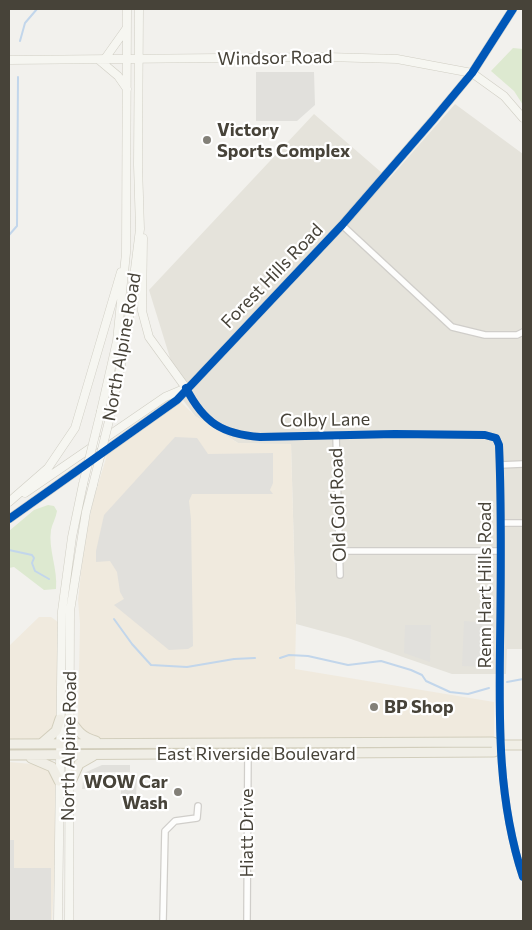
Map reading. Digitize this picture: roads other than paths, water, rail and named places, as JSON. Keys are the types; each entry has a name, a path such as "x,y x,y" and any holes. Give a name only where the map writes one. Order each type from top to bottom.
{"main road":[{"name":"North Alpine Road","path":"58,921 60,781 65,744 62,611 72,537 117,340 126,253 127,9"},
{"name":"North Alpine Road","path":"65,719 70,611 86,512 111,413 126,341 140,228 138,165 139,9"},
{"name":"Forest Hills Road","path":"9,519 177,400 186,388 342,225 472,73 513,9"},
{"path":"127,28 101,60 118,76 127,89"},
{"name":"Windsor Road","path":"9,60 372,58 408,60 472,73 504,96 523,118"},
{"path":"140,228 143,233 142,311 150,337 186,388"},
{"path":"9,503 48,468 75,428 126,253"},
{"name":"Forest Hills Road","path":"9,503 165,396 186,388"},
{"path":"41,744 56,731 65,719 85,738 108,744"},
{"name":"East Riverside Boulevard","path":"9,744 493,742 499,745 523,745"},
{"name":"East Riverside Boulevard","path":"9,755 494,752 499,745"},
{"name":"North Alpine Road","path":"64,754 69,786 69,921"},
{"path":"69,786 79,764 95,754"},
{"path":"21,755 42,761 52,767 60,781"},
{"path":"59,841 68,841"}],"street":[{"path":"342,225 452,327 485,335 517,335 523,332"},
{"name":"Colby Lane","path":"186,388 193,401 211,422 225,431 260,437 485,435"},
{"name":"Old Golf Road","path":"336,435 340,575"},
{"name":"Renn Hart Hills Road","path":"485,435 496,438 499,445 501,523 499,745 508,819 523,877"},
{"path":"500,464 523,464"},
{"path":"501,523 523,523"},
{"path":"338,551 501,551"},
{"name":"Hiatt Drive","path":"247,921 248,744"},
{"path":"163,921 165,831 175,821 197,818 198,806"}],"waterway":[{"path":"20,41 25,23 37,9"},
{"path":"9,235 17,226 18,77"},
{"path":"9,550 32,555 35,571 49,579"},
{"path":"114,619 132,644 151,665 187,667 234,659 255,658"},
{"path":"280,658 289,655 308,656 348,665 381,661 411,670 422,675 426,681 450,692 468,694 489,688"},
{"path":"507,682 523,679"}],"place":[{"name":"Victory Sports Complex","path":"207,140"},
{"name":"BP Shop","path":"374,707"},
{"name":"WOW Car Wash","path":"178,792"}]}
